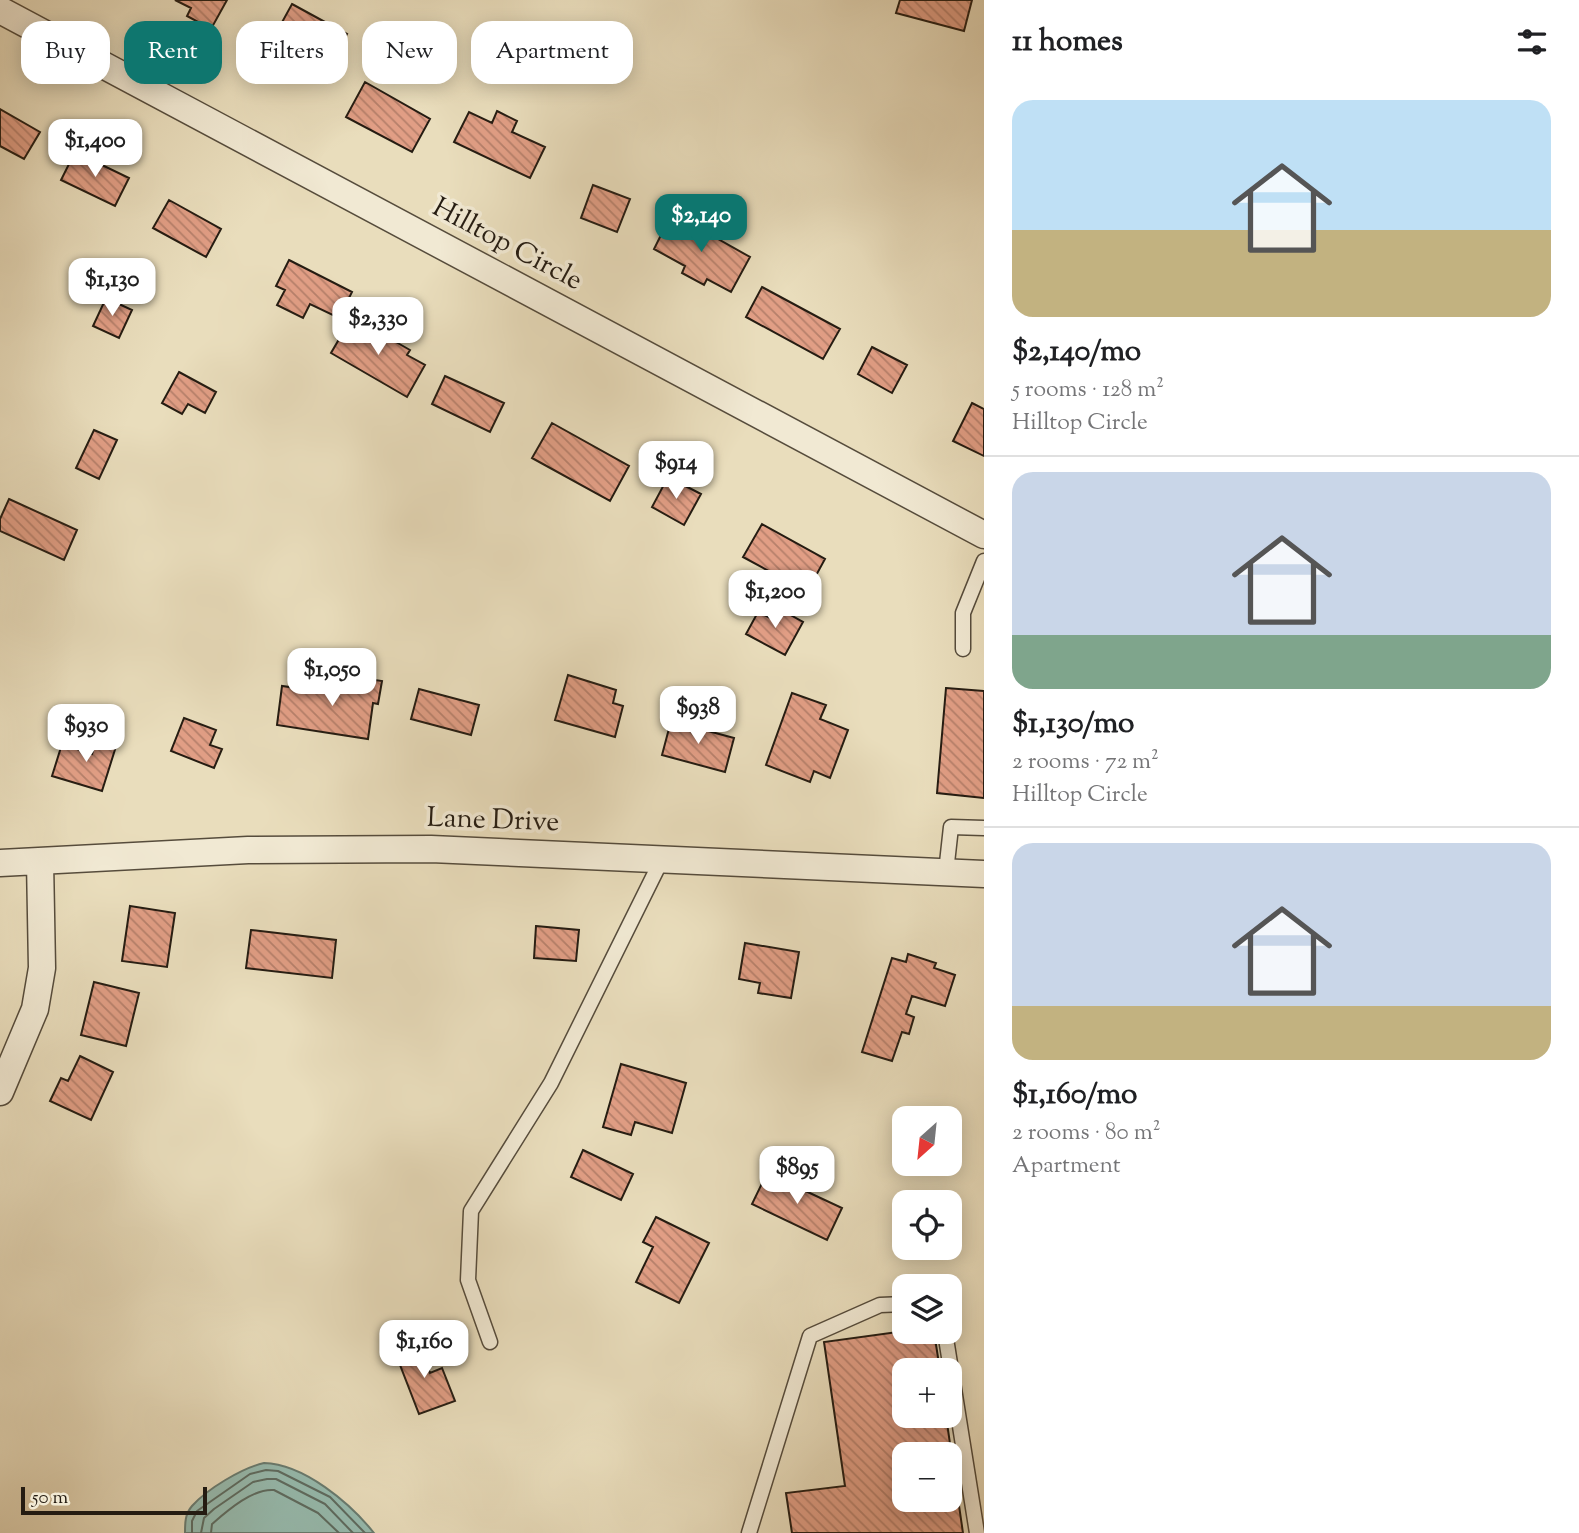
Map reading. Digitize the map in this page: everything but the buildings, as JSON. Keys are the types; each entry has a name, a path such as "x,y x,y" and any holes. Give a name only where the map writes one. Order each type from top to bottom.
{"street":[{"name":"Hilltop Circle","path":"0,10 984,535"},
{"name":"Lane Drive","path":"0,863 275,849 431,849 984,874"},
{"path":"0,1092 34,1010 42,968 40,861"}],"lane":[{"path":"963,649 963,613 984,561"},
{"path":"946,872 951,827 984,828"},
{"path":"490,1342 468,1280 471,1211 551,1083 662,859"},
{"path":"749,1533 810,1336 880,1305 892,1305"},
{"path":"947,1344 977,1533"}],"water":[{"path":"264,1463 295,1470 325,1487 374,1533 185,1533 188,1512 198,1499 236,1474"}]}
